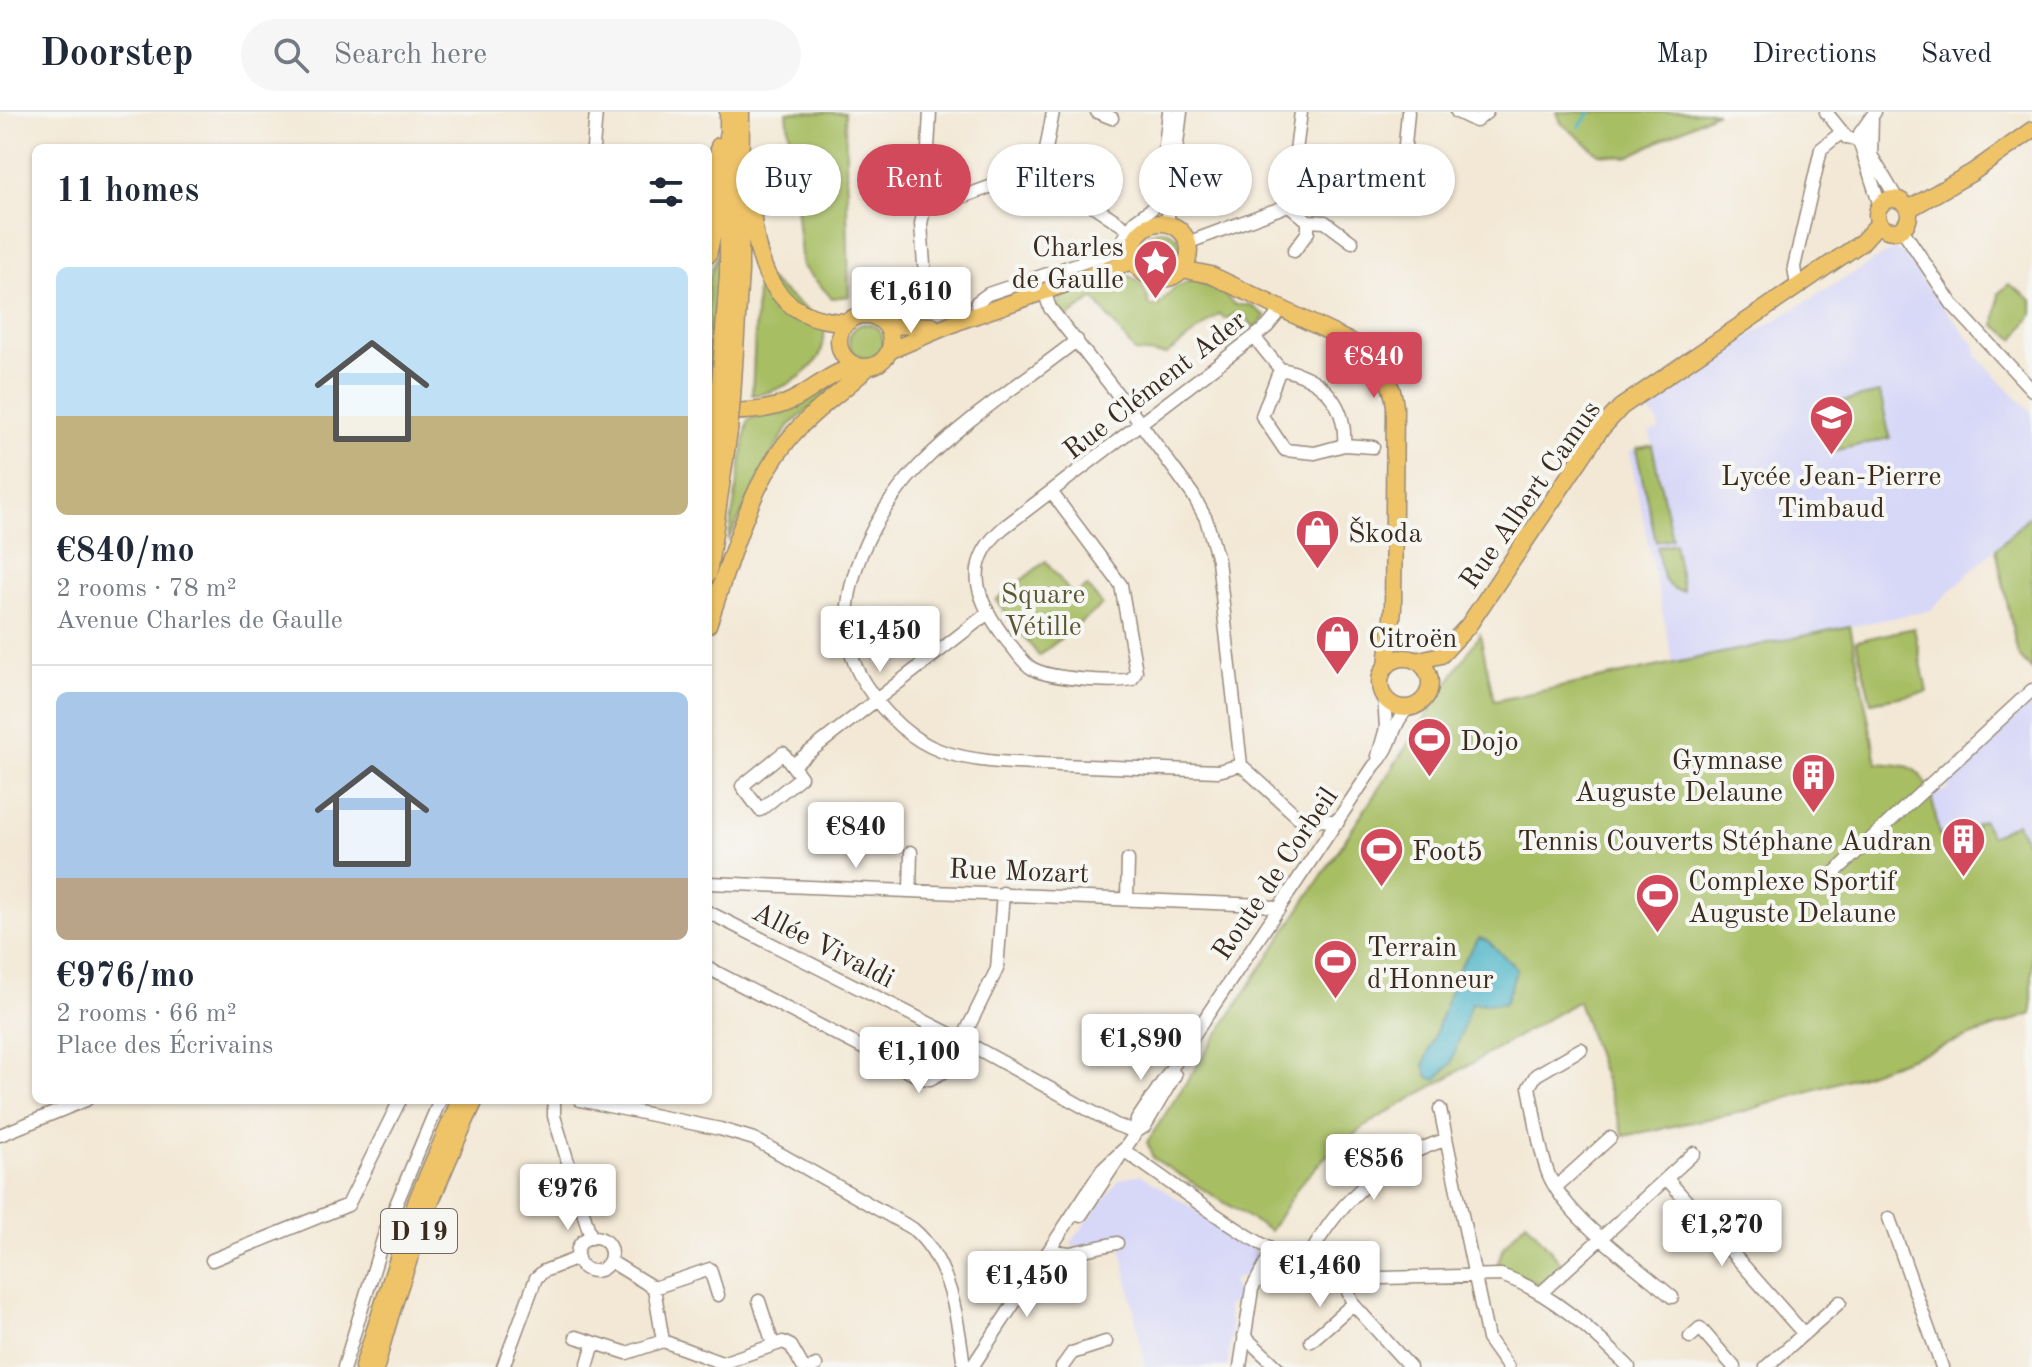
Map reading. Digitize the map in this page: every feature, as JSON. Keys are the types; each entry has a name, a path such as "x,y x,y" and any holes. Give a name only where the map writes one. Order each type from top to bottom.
{"main road":[{"path":"712,236 719,112"},
{"path":"712,536 725,397 728,112"},
{"path":"725,397 740,271 741,112"},
{"path":"748,112 755,249 764,273 799,309 819,319 848,322"},
{"path":"1887,222 1903,204 1973,172 2032,130"},
{"path":"1887,222 1910,218 1903,204"},
{"name":"Rue Albert Camus","path":"1429,679 1455,651 1468,626 1613,417 1661,377 1755,316 1887,222"},
{"name":"Rue Albert Camus","path":"1755,316 1791,299 1863,252 1887,222"},
{"path":"1186,256 1170,278 1156,279 1143,272 1135,260 1133,232 1167,224 1179,230 1186,256 1211,275 1364,350 1381,369 1391,388 1395,407 1393,608 1387,666 1380,681 1384,696 1395,706 1410,707 1426,695 1429,679 1396,635 1393,608"},
{"path":"712,411 743,412 779,406 838,370 881,362 889,351 970,317 1135,260"},
{"path":"817,383 839,346 840,333 857,316 872,316 886,325 923,327 970,317"},
{"path":"886,325 890,333 889,351"},
{"path":"839,346 843,355 862,366"},
{"path":"712,614 756,491 769,467 802,424 862,366"},
{"path":"712,482 723,432"},
{"name":"Rue Albert Camus","path":"1413,660 1441,655 1468,626"},
{"path":"1387,666 1397,660 1413,660"},
{"name":"D 19","path":"363,1367 412,1214 458,1104"},
{"name":"D 19","path":"376,1367 432,1196 473,1104"}],"street":[{"path":"593,144 596,112"},
{"path":"928,144 930,112"},
{"path":"1047,144 1053,112"},
{"path":"1097,112 1112,118"},
{"path":"970,317 977,302 988,294 1116,251 1158,204 1169,112"},
{"path":"1167,224 1181,112"},
{"path":"1297,144 1301,112"},
{"path":"1405,144 1408,112"},
{"path":"1457,112 1476,121 1487,112"},
{"path":"1826,112 1847,138 1864,142"},
{"path":"1874,114 1860,133 1875,165 1903,204"},
{"path":"1797,286 1794,267 1821,149 1842,132"},
{"path":"1864,142 1887,222 1952,304 2032,390"},
{"path":"1186,256 1268,215"},
{"path":"923,216 924,265"},
{"path":"1109,216 1133,232"},
{"path":"1302,216 1308,221 1325,222 1352,242"},
{"path":"1294,251 1308,232 1308,221"},
{"path":"1044,291 1050,308 1193,495 1216,545 1231,655 1241,765 1298,817 1338,822"},
{"name":"Rue Clément Ader","path":"1052,493 1121,585 1136,671 1132,679 1119,681 1032,669 988,613 977,581 982,552 1003,528 1254,337 1282,309"},
{"path":"1254,337 1280,369 1303,374 1334,398 1339,408 1344,445"},
{"path":"1077,340 928,457 897,494 876,527 855,573 846,625 853,664 876,700 895,722 918,739 943,751 970,758 1218,771 1241,765"},
{"path":"1280,369 1262,416 1285,450 1315,453 1344,445 1373,447"},
{"path":"794,764 988,613"},
{"path":"1820,886 2032,690"},
{"name":"Route de Corbeil","path":"1374,766 1386,728 1384,696"},
{"name":"Route de Corbeil","path":"972,1367 1102,1170 1145,1126 1168,1089 1187,1047 1374,766 1392,745 1398,720 1410,707"},
{"path":"783,753 794,764 801,777 760,810 742,786 783,753"},
{"path":"910,890 911,852"},
{"path":"1127,898 1128,860"},
{"name":"Rue Mozart","path":"712,883 1127,898 1263,905 1279,909"},
{"path":"712,970 919,1077 930,1079 947,1070 997,969 1003,893"},
{"name":"Allée Vivaldi","path":"712,914 962,1040 1116,1125 1136,1132"},
{"path":"1581,1049 1536,1075 1529,1087 1546,1170 1556,1187 1603,1238 1672,1297"},
{"path":"0,1135 76,1104"},
{"path":"212,1260 348,1205 398,1104"},
{"path":"344,1367 387,1226 438,1104"},
{"path":"554,1104 554,1116 591,1238"},
{"path":"600,1104 705,1125 754,1139 913,1229 931,1246 943,1266 964,1367"},
{"path":"1440,1109 1488,1339 1508,1367"},
{"path":"1556,1187 1610,1138"},
{"path":"1305,1266 1350,1199 1396,1162 1422,1147 1445,1140"},
{"path":"1123,1150 1273,1250 1305,1266 1343,1279 1501,1275 1542,1292 1629,1367"},
{"path":"1542,1292 1694,1153"},
{"path":"1667,1179 1804,1334"},
{"path":"1889,1218 1942,1367"},
{"path":"578,1258 580,1245 591,1238"},
{"path":"591,1238 608,1244 610,1261"},
{"path":"1051,1251 1070,1253 1117,1243"},
{"path":"1240,1367 1252,1289 1273,1250"},
{"path":"578,1258 590,1270 601,1269 610,1261"},
{"path":"503,1367 536,1278 578,1258"},
{"path":"610,1261 654,1288 663,1341"},
{"path":"654,1288 710,1269 718,1295"},
{"path":"1343,1279 1353,1304 1410,1367"},
{"path":"759,1301 773,1344"},
{"path":"1766,1367 1840,1302"},
{"path":"1311,1341 1353,1304"},
{"path":"1690,1337 1700,1328 1734,1367"},
{"path":"1244,1336 1277,1367"},
{"path":"576,1337 627,1353 663,1341 721,1365 773,1344 788,1343 811,1366"},
{"path":"1062,1367 1072,1353 1106,1342"},
{"path":"587,1367 594,1343"}],"shaded area":[{"name":"Lycée Jean-Pierre Timbaud","path":"1894,249 1907,255 1923,282 1974,344 1977,356 2032,413 2032,513 1931,610 1673,663 1629,451 1652,445 1650,432 1659,430 1657,420 1645,407 1735,344"},
{"path":"2032,701 2032,853 2017,823 1991,836 1976,828 1939,836 1931,794 1949,790 1947,782"},
{"path":"1140,1174 1253,1248 1257,1255 1250,1275 1232,1280 1238,1299 1227,1307 1232,1334 1227,1367 1146,1367 1119,1238 1076,1247 1070,1244 1119,1180"}],"green space":[{"path":"787,112 845,113 849,296 832,298 802,266 797,216 841,216 841,144 790,144"},
{"path":"1557,112 1717,112 1628,157 1599,154 1561,123"},
{"path":"1161,230 1175,236 1181,250 1175,264 1161,270 1147,264 1141,250 1147,236"},
{"path":"721,243 713,398 712,398 712,270"},
{"path":"758,271 825,325 821,353 807,371 780,388 752,395"},
{"path":"1124,275 1142,286 1150,306 1158,306 1175,287 1192,280 1219,290 1235,305 1250,305 1266,316 1255,328 1245,317 1236,314 1225,319 1220,314 1166,355 1135,352 1094,298 1067,318 1057,306 1060,297"},
{"path":"2009,284 2032,300 2032,315 2015,339 1995,325 1999,293"},
{"path":"866,324 878,329 883,341 878,353 866,358 854,353 849,341 854,329"},
{"path":"848,377 790,425 772,453 728,541 748,420"},
{"path":"1880,393 1890,438 1829,452 1819,406"},
{"path":"1652,445 1672,538 1656,542 1636,449"},
{"path":"2032,513 2032,670 2018,655 1996,549"},
{"path":"1674,543 1683,591 1675,590 1666,582 1657,547"},
{"name":"Square Vétille","path":"1046,561 1073,596 1087,586 1102,605 1039,656 996,600"},
{"name":"Complexe Sportif Auguste Delaune","path":"1850,626 1877,763 1909,767 1917,772 1928,788 1939,835 1976,828 1975,824 1983,821 1991,836 2017,823 2032,853 2032,1014 1865,1074 1742,1112 1624,1136 1578,1001 1370,1123 1326,1156 1300,1184 1270,1231 1153,1158 1147,1142 1480,634 1494,701"},
{"path":"1914,628 1927,692 1871,702 1856,641"},
{"path":"1526,1221 1562,1264 1539,1284 1496,1268 1504,1246"}],"water":[{"path":"1479,938 1488,941 1517,969 1505,1004 1471,1003 1451,1064 1436,1080 1428,1077 1424,1066 1457,971"}],"waterway":[{"path":"1579,127 1590,112"}],"place":[{"name":"Charles de Gaulle","path":"1155,301"},
{"name":"Lycée Jean-Pierre Timbaud","path":"1831,457"},
{"name":"Škoda","path":"1317,571"},
{"name":"Citroën","path":"1337,676"},
{"name":"Dojo","path":"1429,779"},
{"name":"Gymnase Auguste Delaune","path":"1814,814"},
{"name":"Tennis Couverts Stéphane Audran","path":"1963,879"},
{"name":"Foot5","path":"1381,889"},
{"name":"Complexe Sportif Auguste Delaune","path":"1657,935"},
{"name":"Terrain d'Honneur","path":"1336,1001"}]}
